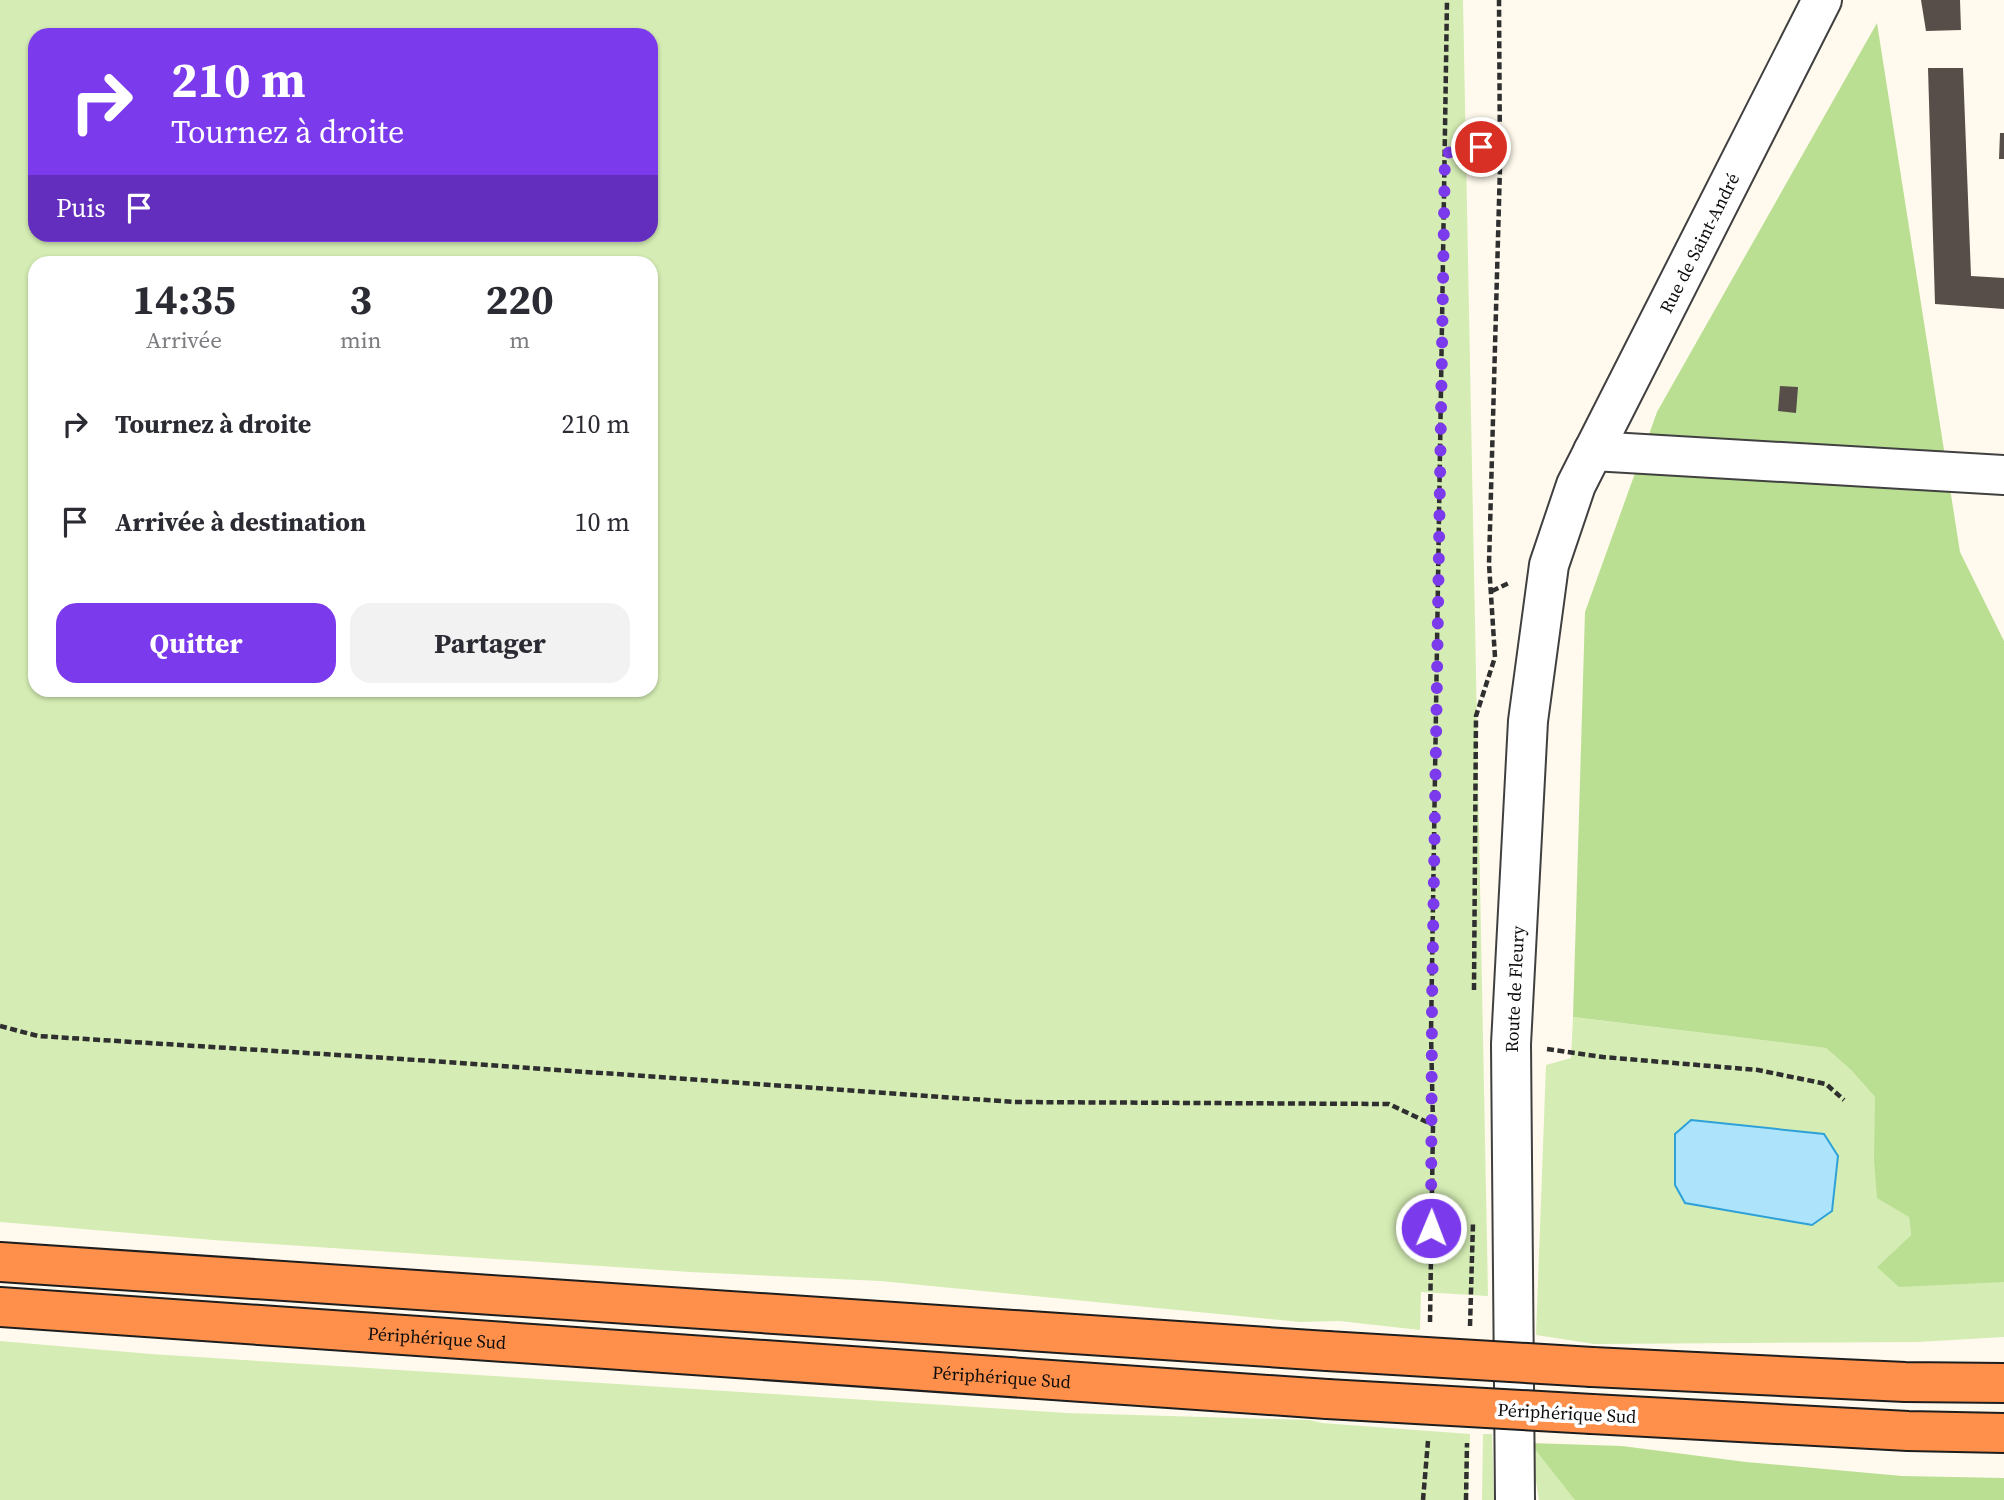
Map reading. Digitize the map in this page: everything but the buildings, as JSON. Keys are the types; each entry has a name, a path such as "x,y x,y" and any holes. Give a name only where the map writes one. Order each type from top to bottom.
{"highway":[{"path":"0,1262 1327,1351 1905,1382 2004,1383"},
{"name":"Périphérique Sud","path":"0,1307 1327,1399 1908,1431 2004,1433"}],"street":[{"name":"Rue de Saint-André","path":"1576,485 1822,0"},
{"path":"1593,452 2004,475"},
{"name":"Route de Fleury","path":"1515,1500 1511,1044 1528,721 1549,565 1576,485"}],"path":[{"path":"1429,1331 1447,0"},
{"path":"1474,1000 1476,716 1495,657 1489,564 1500,145 1499,0"},
{"path":"1445,152 1461,154 1481,147 1500,145"},
{"path":"0,1026 38,1036 1014,1102 1389,1104 1433,1125"},
{"path":"1511,1044 1603,1057 1758,1070 1826,1084 1844,1100"},
{"path":"1470,1326 1473,1220"},
{"path":"1466,1500 1468,1433"},
{"path":"1423,1500 1428,1439"}],"green space":[{"path":"0,0 1463,0 1488,1296 1421,1292 1420,1330 1339,1321 1300,1322 880,1281 690,1272 213,1240 0,1222"},
{"path":"1877,23 1960,552 2004,641 2004,1282 1899,1287 1877,1267 1911,1235 1909,1217 1877,1198 1874,1160 1875,1097 1851,1070 1826,1048 1573,1017 1585,612 1657,412"},
{"path":"1573,1017 1826,1048 1851,1070 1875,1097 1909,1217 1911,1235 1877,1267 1984,1282 2004,1282 2004,1337 1918,1342 1594,1344 1536,1335 1546,1065 1571,1058"},
{"path":"0,1341 151,1354 1067,1413 1310,1420 1470,1434 1468,1500 0,1500"},
{"path":"1483,1434 1492,1434 1494,1500 1482,1500"},
{"path":"1530,1443 1571,1492 1575,1500 1539,1500"},
{"path":"1530,1443 1622,1446 1746,1462 1902,1476 2004,1478 2004,1500 1575,1500"}],"water":[{"path":"1691,1120 1824,1134 1838,1156 1832,1211 1812,1225 1685,1203 1675,1185 1675,1134"}],"route":[{"path":"1431,1228 1445,152 1461,154 1481,147"}]}
